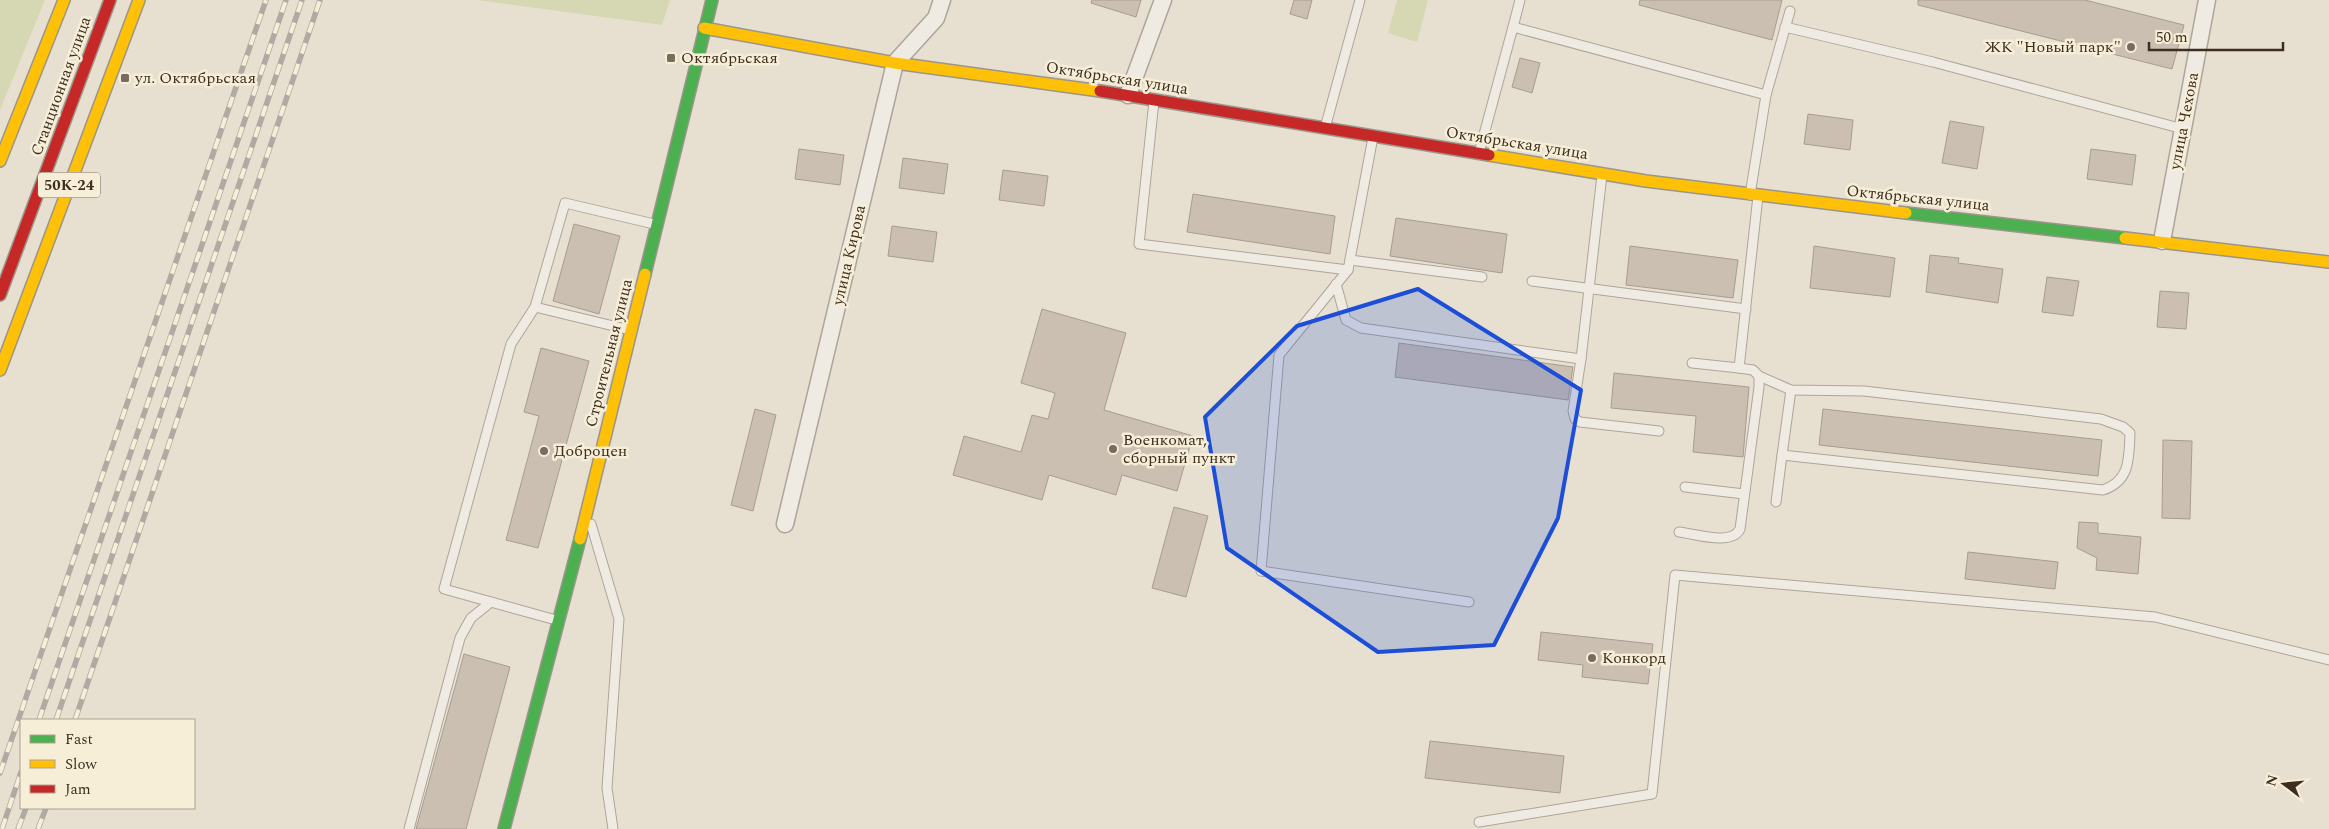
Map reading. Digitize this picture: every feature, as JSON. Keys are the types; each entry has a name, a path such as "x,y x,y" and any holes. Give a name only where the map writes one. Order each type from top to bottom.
{"street":[{"path":"0,161 64,0"},
{"name":"Станционная улица","path":"0,295 110,0"},
{"name":"50К-24","path":"0,370 139,0"},
{"name":"Строительная улица","path":"504,829 587,512 712,0"},
{"name":"улица Кирова","path":"785,524 894,63 936,18 942,0"},
{"path":"1128,95 1163,0"},
{"name":"улица Чехова","path":"2162,241 2207,0"},
{"name":"Октябрьская улица","path":"704,28 894,63 1154,99 1602,174 1754,196 2162,241 2329,262"}],"lane":[{"path":"1325,128 1360,0"},
{"path":"1479,153 1520,0"},
{"path":"1739,368 1746,309 1754,196 1766,95 1790,11"},
{"path":"1513,27 1766,95"},
{"path":"1785,27 1932,62 2183,129"},
{"path":"1154,99 1139,244 1348,270"},
{"path":"1373,136 1348,270 1279,355 1261,571 1469,602"},
{"path":"1602,174 1581,359 1573,412 1575,419 1580,422 1659,431"},
{"path":"559,620 444,589 511,344 535,307 565,203 657,224"},
{"path":"1350,260 1482,277"},
{"path":"1532,281 1746,309"},
{"path":"1336,284 1346,320 1361,328 1581,359"},
{"path":"535,307 631,331"},
{"path":"1692,363 1753,370 1759,376 1791,390 1864,391 2101,419 2123,426 2130,433 2125,476 2115,486 2103,490 1782,454"},
{"path":"1680,532 1728,539 1737,535 1759,376"},
{"path":"1776,502 1791,390"},
{"path":"1685,487 1744,494"},
{"path":"587,512 619,619 607,788 613,829"},
{"path":"1479,822 1652,794 1675,575 2155,617 2329,660"},
{"path":"409,829 460,638 471,618 491,602"}],"highlighted area":[{"path":"1418,289 1581,390 1558,518 1494,645 1378,652 1227,548 1205,417 1297,326"}],"green space":[{"path":"0,0 45,0 0,110"},
{"path":"477,0 670,0 662,25"},
{"path":"1397,0 1428,0 1417,42 1388,33"}],"building":[{"path":"1092,0 1141,0 1136,17 1091,3"},
{"path":"1294,0 1312,0 1307,19 1290,14"},
{"path":"1640,0 1782,0 1772,40 1639,5"},
{"name":"ЖК \"Новый парк\"","path":"1918,0 2085,0 2184,25 2172,69 1918,5"},
{"path":"1520,58 1540,63 1532,93 1512,87"},
{"path":"1808,114 1853,120 1850,150 1804,144"},
{"path":"1950,121 1984,127 1977,169 1942,163"},
{"path":"799,149 844,155 840,185 795,179"},
{"path":"2091,149 2136,155 2132,185 2087,179"},
{"path":"903,158 948,164 944,194 899,188"},
{"path":"1003,170 1048,176 1044,206 999,200"},
{"path":"1193,194 1335,216 1330,254 1187,232"},
{"path":"1396,218 1507,234 1502,273 1390,256"},
{"path":"574,224 620,236 599,314 553,301"},
{"path":"892,226 937,232 933,262 888,256"},
{"path":"1630,246 1738,260 1733,298 1626,285"},
{"path":"1814,246 1895,258 1890,297 1810,288"},
{"path":"1930,255 1959,258 1958,263 2003,269 1998,303 1926,292"},
{"path":"2047,277 2079,281 2073,316 2042,312"},
{"path":"2160,291 2189,293 2186,329 2157,327"},
{"name":"Военкомат, сборный пункт","path":"1042,309 1126,333 1104,410 1193,436 1177,491 1122,475 1116,495 1049,475 1042,500 953,475 964,436 1021,452 1032,415 1048,419 1055,393 1021,383"},
{"path":"1399,343 1573,367 1568,400 1395,377"},
{"path":"541,348 589,361 538,548 506,540 539,416 524,412"},
{"path":"1614,373 1749,387 1743,457 1693,452 1696,416 1611,408"},
{"path":"755,409 776,415 753,511 731,505"},
{"path":"1823,409 2102,440 2098,476 1819,445"},
{"path":"2163,440 2192,441 2190,519 2162,518"},
{"path":"1174,507 1208,516 1186,597 1152,588"},
{"path":"2079,522 2098,523 2098,533 2141,537 2138,574 2096,570 2097,558 2077,548"},
{"path":"1968,552 2058,562 2055,589 1965,579"},
{"path":"1541,632 1653,644 1648,684 1582,677 1583,665 1538,660"},
{"path":"464,654 510,667 466,829 416,829"},
{"path":"1430,741 1564,756 1560,793 1425,778"}],"railway":[{"path":"0,773 266,0"},
{"path":"39,719 286,0"},
{"path":"56,719 302,0"},
{"path":"75,719 320,0"},
{"path":"2,829 20,775"},
{"path":"18,829 26,809"},
{"path":"38,829 46,809"}],"traffic: fast":[{"path":"645,274 712,0"},
{"path":"1906,213 2125,238"},
{"path":"504,829 580,539"}],"traffic: slow":[{"path":"0,161 64,0"},
{"path":"0,370 139,0"},
{"path":"704,28 895,63 1100,91"},
{"path":"1489,155 1646,181 1906,213"},
{"path":"2125,238 2329,262"},
{"path":"580,539 645,274"}],"traffic: jam":[{"path":"0,295 110,0"},
{"path":"1100,91 1489,155"}],"place":[{"name":"ЖК \"Новый парк\"","path":"2131,47"},
{"name":"Октябрьская","path":"671,58"},
{"name":"ул. Октябрьская","path":"125,78"},
{"name":"Военкомат, сборный пункт","path":"1113,449"},
{"name":"Доброцен","path":"544,451"},
{"name":"Конкорд","path":"1592,658"}]}
